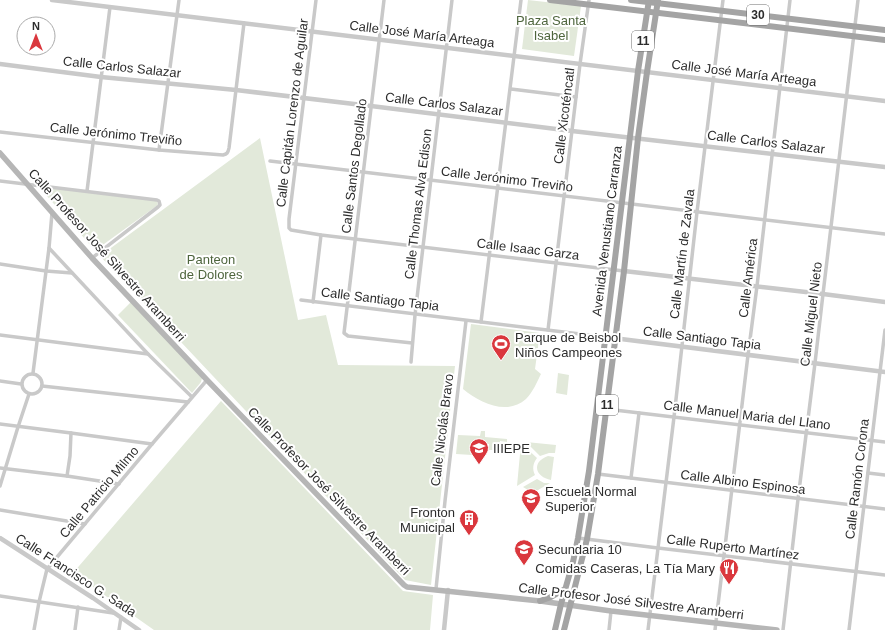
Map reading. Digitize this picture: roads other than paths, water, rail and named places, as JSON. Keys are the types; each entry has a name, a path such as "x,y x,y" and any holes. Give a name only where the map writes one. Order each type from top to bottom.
{"main road":[{"name":"30","path":"550,0 588,2 647,11 885,40"},
{"name":"30","path":"632,0 885,30"},
{"name":"Avenida Venustiano Carranza","path":"555,630 578,538 594,435 638,71 649,1"},
{"name":"Avenida Venustiano Carranza","path":"564,630 587,539 598,474 624,271 646,72 657,2"},
{"name":"Calle Profesor José Silvestre Aramberri","path":"0,153 92,258 400,583 407,587 448,590 777,630"},
{"path":"540,601 565,589"}],"street":[{"name":"Calle José María Arteaga","path":"52,0 885,101"},
{"path":"159,150 179,0"},
{"name":"Calle Capitán Lorenzo de Aguilar","path":"289,228 316,0"},
{"name":"Calle Santos Degollado","path":"384,0 344,333 348,336 412,343"},
{"name":"Calle Thomas Alva Edison","path":"411,362 415,315 452,0"},
{"path":"481,322 521,0"},
{"name":"Calle Martín de Zavala","path":"648,630 697,212 724,0"},
{"name":"Calle América","path":"715,630 748,355 758,286 790,0"},
{"name":"Calle Miguel Nieto","path":"783,630 858,0"},
{"name":"Calle Xicoténcatl","path":"548,330 588,2"},
{"path":"87,192 110,7"},
{"path":"236,90 244,23"},
{"name":"Calle Carlos Salazar","path":"0,64 101,77 236,90 885,167"},
{"path":"511,89 576,97"},
{"name":"Calle Jerónimo Treviño","path":"0,132 159,150 223,155 228,152 236,90"},
{"name":"Calle Jerónimo Treviño","path":"270,161 885,234"},
{"path":"0,181 157,200 160,203 158,207 92,258"},
{"path":"33,373 52,213"},
{"name":"Calle Isaac Garza","path":"289,228 294,231 321,235 885,302"},
{"path":"313,302 321,235"},
{"path":"49,248 148,354 192,397"},
{"path":"0,264 46,271 72,273"},
{"name":"Calle Santiago Tapia","path":"301,300 415,315 682,346 882,372"},
{"name":"Calle Nicolás Bravo","path":"436,589 466,321"},
{"name":"Calle Ramón Corona","path":"849,630 882,372 885,330"},
{"path":"0,335 148,354"},
{"path":"30,373 33,373 39,376 42,386 39,392 29,394 25,392 21,384 24,377 30,373"},
{"name":"Calle Patricio Milmo","path":"34,630 47,569 207,380"},
{"path":"0,381 21,384"},
{"path":"42,386 188,402"},
{"path":"0,486 29,394"},
{"name":"Calle Manuel Maria del Llano","path":"606,409 885,442"},
{"path":"631,478 639,412"},
{"path":"0,424 152,444"},
{"path":"67,476 71,433"},
{"path":"0,468 119,484"},
{"path":"868,473 885,475"},
{"name":"Calle Albino Espinosa","path":"598,474 885,509"},
{"path":"0,510 85,524"},
{"name":"Calle Francisco G. Sada","path":"0,538 139,630"},
{"name":"Calle Ruperto Martínez","path":"578,538 885,575"},
{"path":"444,630 448,590"},
{"path":"0,596 114,613"},
{"path":"75,630 78,607"},
{"path":"609,630 611,611"},
{"path":"119,630 121,617"}],"place":[{"name":"Parque de Beisbol Niños Campeones","path":"501,361"},
{"name":"IIIEPE","path":"479,465"},
{"name":"Escuela Normal Superior","path":"531,515"},
{"name":"Fronton Municipal","path":"469,536"},
{"name":"Secundaria 10","path":"524,566"},
{"name":"Comidas Caseras, La Tía Mary","path":"729,585"}],"park label":[{"name":"Plaza Santa Isabel","path":"551,28"},
{"name":"Panteon de Dolores","path":"211,266"}]}
